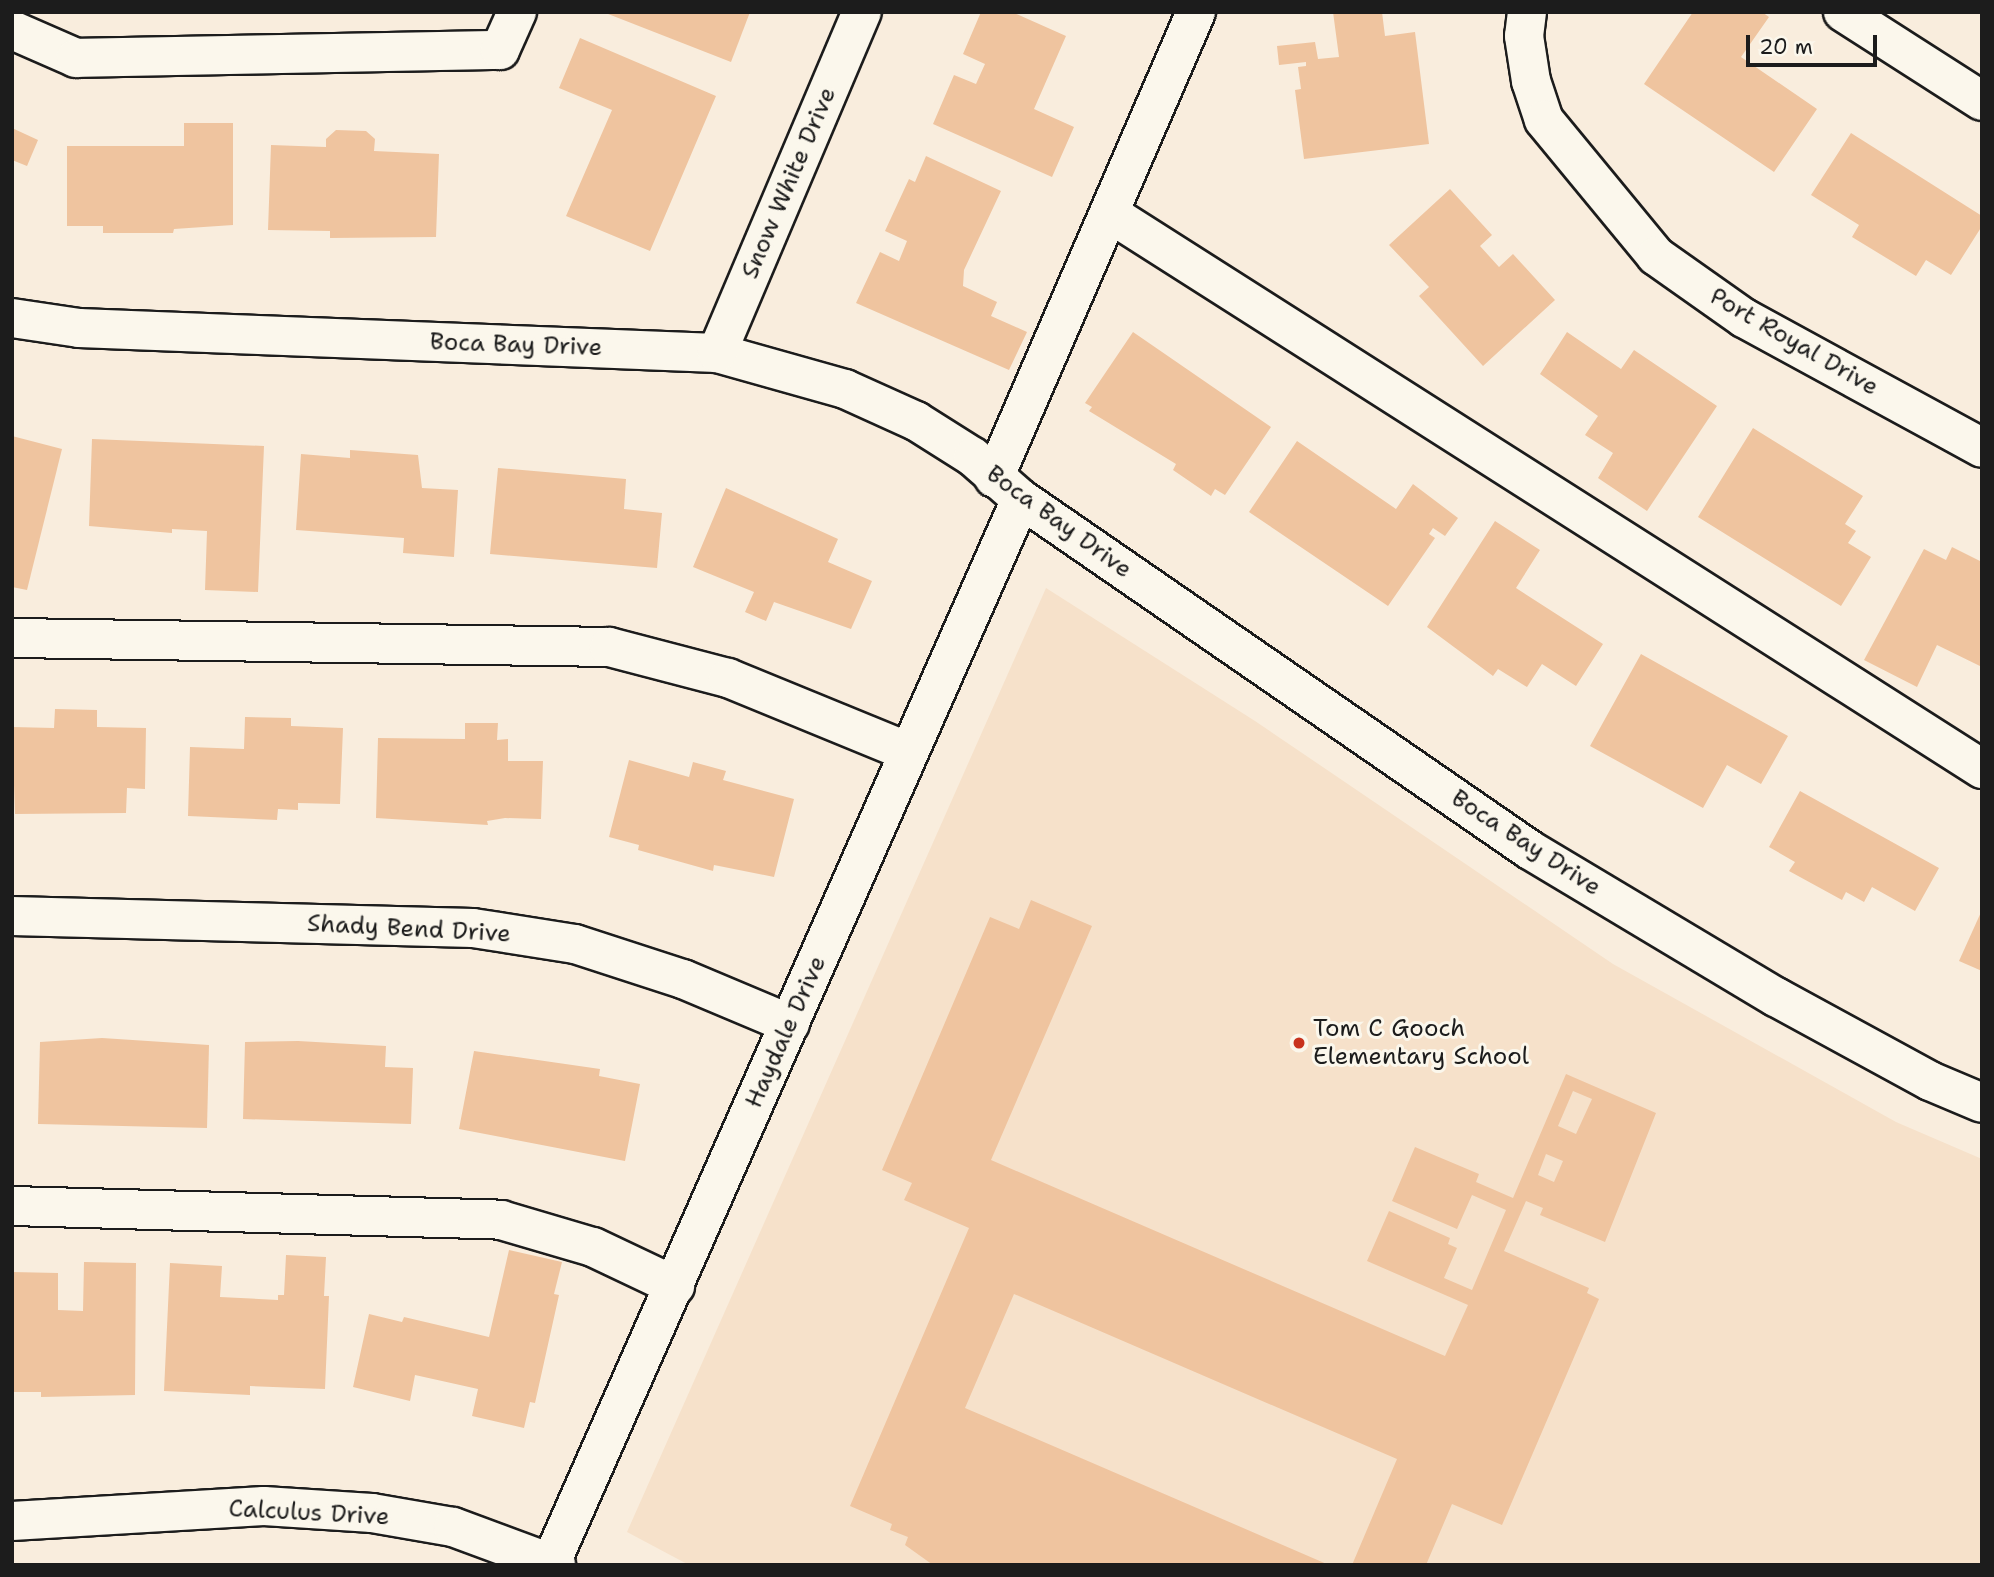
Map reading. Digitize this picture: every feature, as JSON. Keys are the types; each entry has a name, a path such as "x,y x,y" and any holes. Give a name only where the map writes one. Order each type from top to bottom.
{"street":[{"path":"12,30 76,58 500,50 517,12"},
{"name":"Snow White Drive","path":"717,353 862,12"},
{"name":"Haydale Drive","path":"553,1564 908,752 1109,214 1196,12"},
{"name":"Port Royal Drive","path":"1527,12 1524,36 1531,81 1544,120 1564,149 1598,182 1656,256 1744,318 1982,448"},
{"path":"1843,12 1982,101"},
{"path":"1109,214 1982,769"},
{"name":"Boca Bay Drive","path":"12,318 79,328 717,353 845,389 916,421 973,457 1008,488 1530,850 1776,997 1930,1081 1982,1103"},
{"path":"12,638 609,647 728,678 908,752"},
{"name":"Shady Bend Drive","path":"12,916 473,928 576,944 683,979 790,1024"},
{"path":"12,1206 501,1220 593,1247 675,1286"},
{"name":"Calculus Drive","path":"12,1521 264,1506 372,1513 453,1527 553,1564"}],"shaded area":[{"name":"Tom C Gooch Elementary School","path":"1046,588 1255,721 1613,964 1896,1122 1982,1159 1982,1565 689,1565 627,1532"}],"building":[{"path":"603,12 750,12 731,62"},
{"path":"981,12 1012,12 1066,36 1034,109 1074,127 1052,177 933,124 954,75 976,84 985,64 963,54"},
{"path":"1333,12 1382,12 1385,36 1415,32 1429,144 1304,159 1295,90 1301,89 1298,67 1306,66 1306,62 1279,65 1277,46 1315,42 1318,59 1339,57"},
{"path":"1693,12 1762,12 1769,17 1741,57 1817,109 1774,172 1644,84"},
{"path":"580,38 716,96 650,251 566,216 612,110 559,88"},
{"path":"184,123 233,123 233,225 174,229 173,233 103,233 103,226 67,226 67,146 184,146"},
{"path":"12,128 38,140 27,166 12,160"},
{"path":"336,130 366,131 375,139 374,151 439,154 436,237 330,238 330,231 268,230 271,145 326,147 326,139"},
{"path":"1851,133 1982,216 1982,226 1951,275 1926,260 1916,276 1852,237 1859,225 1811,195"},
{"path":"926,156 1001,191 964,270 963,286 997,302 991,316 1027,332 1009,370 856,303 880,252 899,261 907,241 885,231 909,179 915,182"},
{"path":"1450,189 1492,235 1480,246 1499,267 1513,254 1555,300 1483,366 1419,296 1429,287 1389,245"},
{"path":"1133,332 1271,427 1225,495 1215,489 1211,496 1173,470 1176,464 1089,411 1092,407 1085,403"},
{"path":"1567,332 1621,369 1634,350 1717,406 1647,511 1598,478 1613,453 1585,435 1598,416 1540,374"},
{"path":"1753,428 1863,496 1845,524 1856,531 1848,543 1871,557 1841,606 1698,517"},
{"path":"12,436 62,449 27,590 12,587"},
{"path":"92,439 264,446 258,592 205,590 207,531 172,529 172,533 89,526"},
{"path":"1297,441 1396,509 1413,484 1458,518 1445,536 1433,528 1429,534 1435,538 1388,606 1249,512"},
{"path":"350,450 418,455 422,488 458,490 454,557 403,553 404,538 296,530 301,454 350,458"},
{"path":"498,468 626,479 624,509 662,513 657,568 490,554"},
{"path":"726,488 838,539 828,562 872,581 851,629 774,602 766,621 745,612 754,592 693,567"},
{"path":"1495,521 1540,550 1516,588 1603,644 1576,686 1542,664 1527,687 1498,669 1493,676 1427,627"},
{"path":"1952,547 1982,562 1982,667 1937,645 1917,687 1864,660 1924,549 1946,560"},
{"path":"1641,654 1788,736 1761,784 1727,765 1703,808 1590,746"},
{"path":"55,709 97,710 97,727 146,728 145,789 127,788 126,813 15,814 12,727 54,728"},
{"path":"245,717 291,718 291,726 343,728 340,804 298,803 298,810 278,809 277,820 188,816 190,747 244,749"},
{"path":"465,723 498,723 497,740 508,739 508,761 543,761 541,819 505,818 487,821 488,825 376,818 378,738 465,739"},
{"path":"629,760 689,777 693,762 726,771 723,780 794,799 774,877 714,865 713,871 638,850 639,845 609,837"},
{"path":"1800,791 1939,868 1915,911 1872,887 1864,902 1846,892 1842,900 1789,871 1795,862 1769,847"},
{"path":"1031,900 1092,926 991,1160 1445,1356 1468,1305 1367,1261 1389,1211 1450,1238 1448,1244 1457,1248 1444,1278 1472,1290 1506,1210 1472,1195 1457,1229 1392,1201 1415,1147 1479,1174 1476,1182 1513,1198 1566,1074 1656,1113 1605,1242 1540,1215 1543,1208 1526,1201 1504,1251 1589,1288 1587,1293 1599,1299 1502,1525 1452,1504 1426,1565 1352,1565 1397,1459 1014,1294 965,1408 1329,1565 933,1565 905,1545 908,1537 890,1530 892,1524 850,1506 969,1228 904,1200 912,1183 882,1170 990,917 1019,929","holes":["1573,1091 1592,1099 1576,1134 1558,1126","1546,1154 1563,1161 1554,1182 1538,1175"]},
{"path":"1982,910 1982,971 1959,961"},
{"path":"102,1038 209,1045 207,1128 38,1124 40,1042"},
{"path":"298,1041 386,1046 385,1067 413,1068 411,1124 243,1119 245,1042"},
{"path":"474,1051 600,1069 599,1076 640,1084 625,1161 459,1129"},
{"path":"509,1250 562,1262 554,1294 559,1295 535,1403 530,1402 524,1428 472,1416 478,1389 415,1375 410,1401 353,1387 369,1314 402,1322 404,1317 489,1337"},
{"path":"286,1255 326,1257 324,1296 329,1296 325,1389 250,1386 250,1395 164,1391 170,1263 222,1266 220,1297 278,1300 278,1295 284,1295"},
{"path":"84,1262 136,1263 135,1395 41,1397 41,1392 12,1392 12,1272 58,1273 58,1310 83,1311"}],"place":[{"name":"Tom C Gooch Elementary School","path":"1299,1043"}]}
